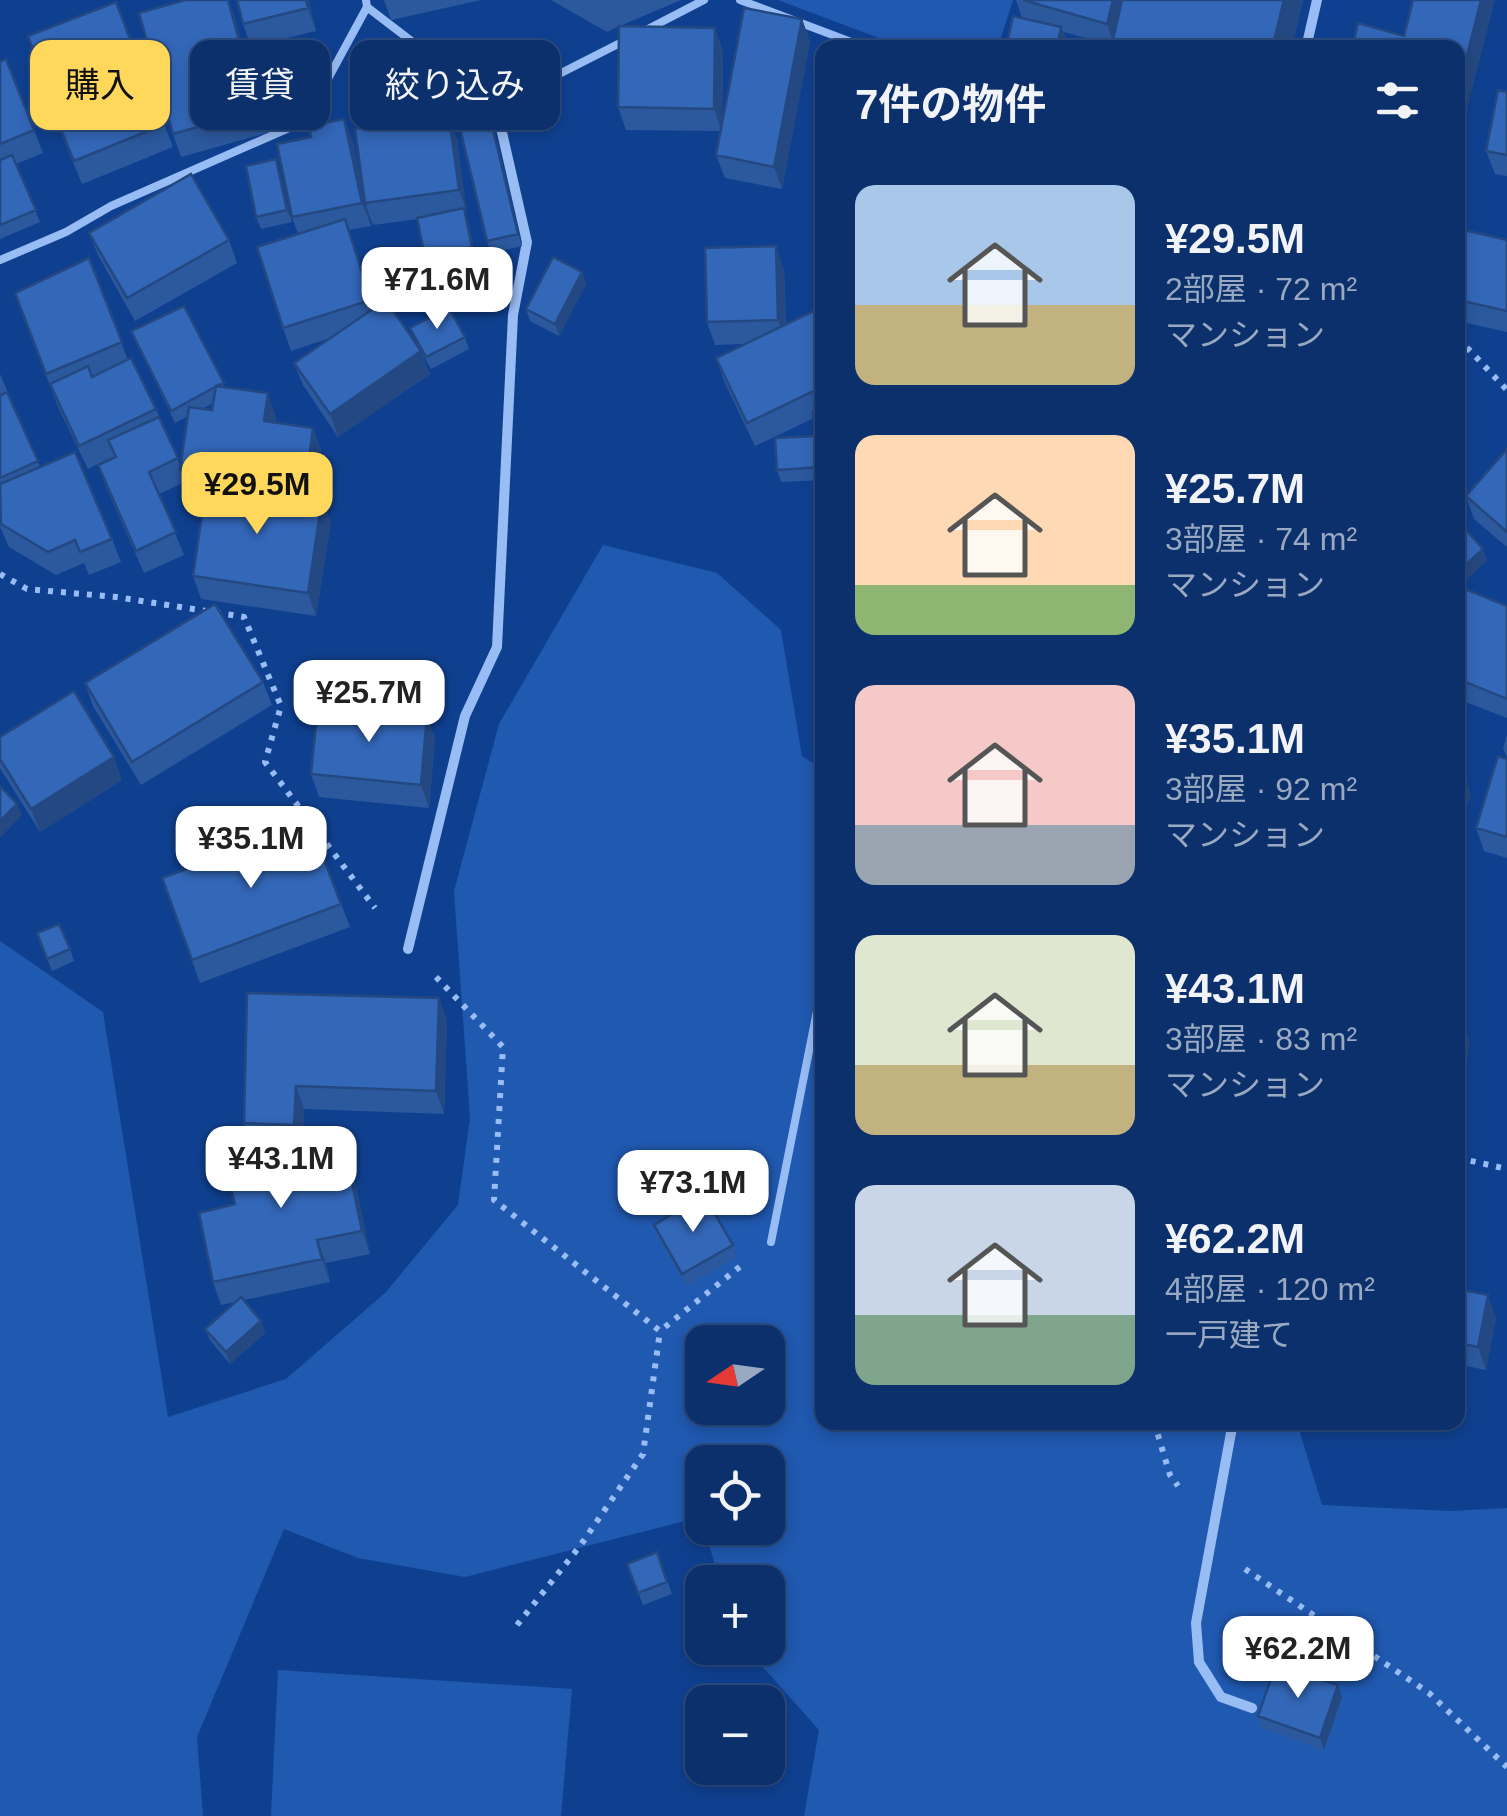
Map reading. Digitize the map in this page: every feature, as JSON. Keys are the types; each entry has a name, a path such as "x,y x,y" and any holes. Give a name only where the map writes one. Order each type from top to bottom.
{"street":[{"path":"1308,40 1317,0"},
{"path":"408,948 465,716 497,647 513,315 527,242 501,130"},
{"path":"1231,1430 1196,1623 1199,1662 1221,1697 1252,1708"}],"lane":[{"path":"560,73 704,0"},
{"path":"740,0 845,40"},
{"path":"0,260 66,232 111,206 305,122 366,4 412,40"},
{"path":"771,1242 815,1021"}],"path":[{"path":"1465,345 1507,390"},
{"path":"1465,1160 1507,1170"},
{"path":"516,1625 580,1546 643,1454 660,1332"},
{"path":"1156,1430 1170,1475 1233,1561 1429,1694 1507,1767"}],"shaded area":[{"path":"778,0 1013,0 1000,40 884,40"},
{"path":"603,545 717,573 781,630 802,756 815,764 815,1430 1299,1430 1322,1505 1450,1511 1507,1508 1507,1816 804,1816 819,1730 785,1692 785,1685 779,1685 761,1665 785,1665 785,1565 715,1565 709,1545 785,1545 785,1445 685,1445 685,1521 465,1577 358,1558 284,1529 197,1737 203,1816 0,1816 0,941 103,1012 168,1417 286,1379 386,1292 458,1205 470,1118 454,891 499,724"},
{"path":"278,1670 572,1689 561,1816 271,1816"}],"building":[{"path":"185,0 228,0 239,40 190,40 190,129 173,134 170,123 170,40 147,40 139,13"},
{"path":"237,0 306,0 308,8 243,24"},
{"path":"1023,0 1113,0 1107,24"},
{"path":"1122,0 1284,0 1274,40 1113,40"},
{"path":"1413,0 1481,0 1465,63 1465,40 1354,40 1358,23 1404,36"},
{"path":"116,2 130,40 30,42 28,36"},
{"path":"744,8 802,19 774,167 716,155"},
{"path":"1013,16 1061,27 1059,40 1008,40"},
{"path":"619,26 715,28 714,109 618,107"},
{"path":"6,59 30,120 30,130 34,130 0,144 0,62"},
{"path":"1498,90 1507,92 1507,155 1486,151"},
{"path":"344,119 362,203 292,217 277,144 311,137 310,130 330,130 330,122"},
{"path":"61,130 150,130 74,161"},
{"path":"355,130 451,130 459,190 365,203"},
{"path":"460,130 493,130 518,234 487,241"},
{"path":"12,155 36,210 0,225 0,160"},
{"path":"276,159 287,210 256,217 246,166"},
{"path":"191,174 229,240 127,298 89,233"},
{"path":"464,208 472,247 425,257 417,218"},
{"path":"345,219 371,300 283,328 257,247"},
{"path":"1465,230 1507,240 1507,311 1465,302"},
{"path":"776,246 778,320 707,322 705,248"},
{"path":"553,257 582,272 555,324 526,309"},
{"path":"89,258 122,342 46,374 15,293"},
{"path":"386,300 421,351 330,414 294,363"},
{"path":"184,306 224,383 171,411 131,331"},
{"path":"449,308 465,337 426,357 410,328"},
{"path":"815,310 815,390 747,423 716,358"},
{"path":"131,358 156,409 79,446 50,384 88,366 92,377"},
{"path":"216,386 268,393 264,421 313,428 305,489 180,470 189,407 212,410"},
{"path":"7,392 38,461 0,478 0,396"},
{"path":"159,417 178,458 149,472 176,532 136,551 98,465 116,457 108,440"},
{"path":"815,436 815,467 777,470 775,438"},
{"path":"1507,449 1507,532 1466,496"},
{"path":"75,452 112,539 80,552 75,540 48,552 1,524 0,484"},
{"path":"207,480 322,499 308,593 193,576"},
{"path":"1465,529 1483,549 1465,566"},
{"path":"1465,589 1507,606 1507,699 1465,682"},
{"path":"215,604 263,682 132,762 85,683"},
{"path":"74,691 114,757 31,809 0,759 0,737"},
{"path":"318,704 427,715 421,785 311,774"},
{"path":"1498,756 1507,759 1507,837 1476,828"},
{"path":"0,786 17,804 0,821"},
{"path":"310,823 341,904 192,960 162,878"},
{"path":"59,924 70,949 47,959 37,933"},
{"path":"247,993 439,998 436,1091 296,1086 294,1125 244,1123"},
{"path":"343,1139 362,1231 317,1240 322,1259 213,1282 199,1213 235,1204 225,1164"},
{"path":"704,1195 733,1245 682,1274 654,1225"},
{"path":"1465,1290 1488,1295 1478,1347 1465,1344"},
{"path":"241,1297 261,1321 226,1352 205,1329"},
{"path":"657,1552 667,1582 638,1593 627,1564"},
{"path":"1276,1664 1338,1685 1320,1738 1258,1716"}]}
